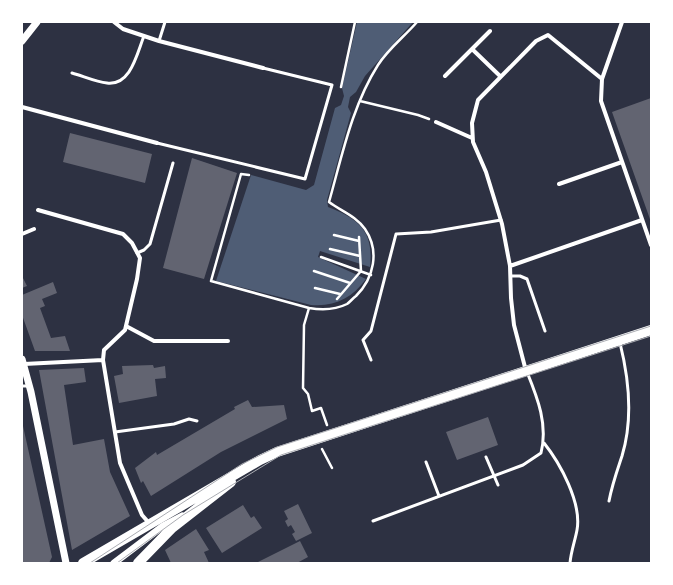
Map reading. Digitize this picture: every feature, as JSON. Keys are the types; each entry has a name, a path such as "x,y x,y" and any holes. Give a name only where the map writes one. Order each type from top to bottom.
{"main road":[{"path":"83,563 260,460 317,437 651,330"},
{"path":"138,563 172,528 260,460"}],"street":[{"path":"22,41 37,22"},
{"path":"114,22 123,29 159,42 263,68"},
{"path":"622,22 602,79 601,101 651,245"},
{"path":"445,76 490,31"},
{"path":"526,371 514,325 510,266 500,220 486,172 472,138 472,124 478,100 536,41 548,35 602,79"},
{"path":"472,49 500,76"},
{"path":"22,107 157,144"},
{"path":"436,122 472,138"},
{"path":"559,184 622,162"},
{"path":"38,210 123,234 132,243 140,258 137,279 125,330 104,350 103,360 120,463 142,515 150,523"},
{"path":"510,266 642,220"},
{"path":"22,234 34,229"},
{"path":"126,326 154,342 228,341"},
{"path":"66,563 26,386 23,362 103,360"},
{"path":"114,563 163,526 201,506"}],"lane":[{"path":"159,42 165,22"},
{"path":"72,73 107,83 114,83 125,78 130,72 144,36"},
{"path":"157,144 305,179 332,85 263,68"},
{"path":"137,253 144,250 150,244 172,163"},
{"path":"371,360 363,340 371,331 396,234 431,232 500,220"},
{"path":"510,276 520,276 527,279 545,331"},
{"path":"609,501 612,482 622,455 628,418 628,378 619,341"},
{"path":"372,521 523,465 541,453 544,443 544,429 541,411 526,371"},
{"path":"115,432 174,424 189,419 197,421"},
{"path":"544,443 554,455 578,511 577,530 571,551 570,563"},
{"path":"486,458 498,485"},
{"path":"426,462 439,496"}],"path":[{"path":"241,174 211,281 324,311 348,304 362,290 371,275 373,255 371,242 366,229 355,217 329,202 353,118 360,101 379,63 418,22"},
{"path":"360,101 418,115 436,122"},
{"path":"334,235 359,241"},
{"path":"337,299 361,271 359,237"},
{"path":"330,249 360,256"},
{"path":"321,257 371,275"},
{"path":"314,271 350,283"},
{"path":"315,288 340,294"},
{"path":"309,308 304,324 303,388 308,394 312,412 321,408 330,433"},
{"path":"317,437 332,468"}],"water":[{"path":"357,22 413,22 365,76 356,92 350,97 348,107 351,113 327,200 328,207 348,216 362,228 367,235 371,255 370,267 320,251 318,257 366,279 361,286 342,300 335,303 320,305 311,305 216,281 251,175 306,190 314,185 335,108 341,105 344,96 342,88"}],"building":[{"path":"651,98 651,222 612,112"},
{"path":"70,133 152,154 145,183 63,162"},
{"path":"192,158 237,173 204,279 163,268"},
{"path":"22,276 27,286 22,288"},
{"path":"53,282 57,293 42,299 45,306 40,308 51,338 65,336 70,351 35,351 22,315 22,295"},
{"path":"153,365 154,368 165,366 166,378 155,379 157,396 119,403 114,376 123,374 122,366"},
{"path":"84,368 86,382 64,385 73,445 104,439 110,472 130,516 72,550 39,370"},
{"path":"248,400 252,407 284,405 287,419 221,452 151,496 143,481 141,483 135,468 156,452 157,455 235,409 234,407"},
{"path":"488,417 498,445 457,460 446,432"},
{"path":"23,426 52,557 49,563 22,563"},
{"path":"298,504 312,533 296,541 292,534 295,532 291,525 288,527 285,521 288,519 284,511"},
{"path":"243,505 251,518 254,516 262,528 222,553 206,528"},
{"path":"196,529 209,550 204,552 209,563 171,563 165,550"},
{"path":"300,541 308,557 297,563 256,563"}],"tram line":[{"path":"90,563 242,464 277,447 651,326"},
{"path":"117,563 183,515 281,455 651,336"}]}
